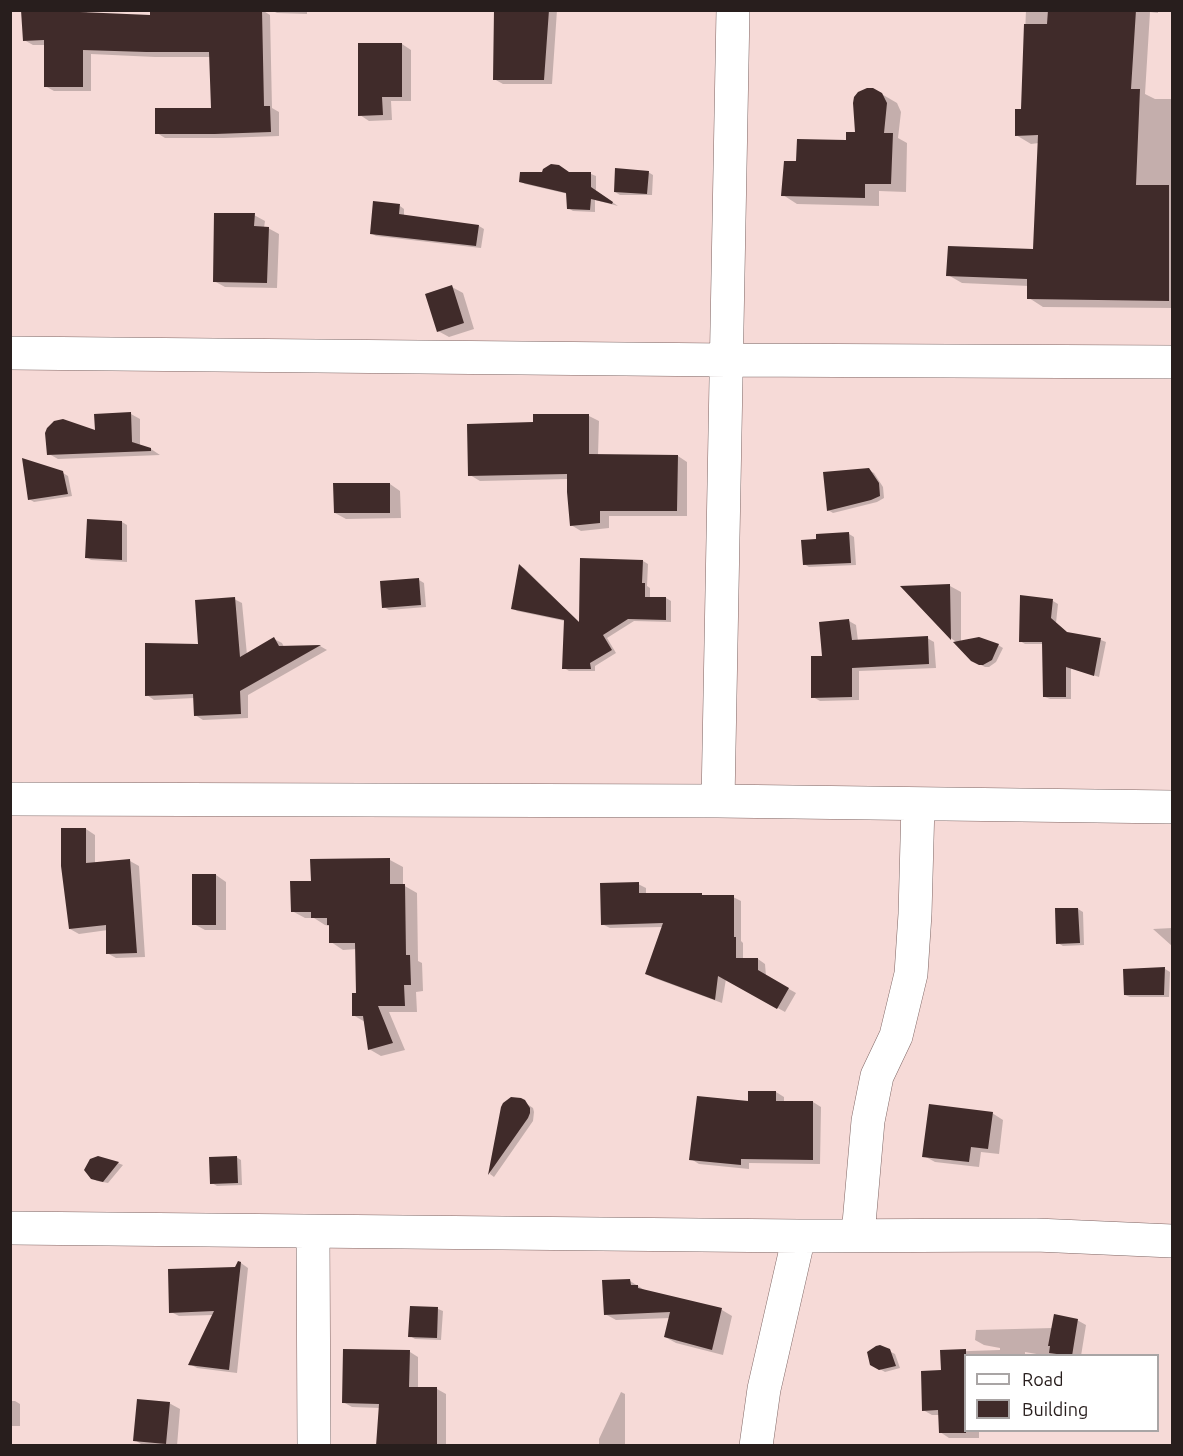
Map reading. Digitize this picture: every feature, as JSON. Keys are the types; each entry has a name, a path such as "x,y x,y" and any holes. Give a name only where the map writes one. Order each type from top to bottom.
{"street":[{"path":"718,801 733,10"},
{"path":"10,353 1173,362"},
{"path":"10,799 718,801 1173,807"},
{"path":"858,1235 868,1121 877,1076 896,1036 911,974 918,804"},
{"path":"10,1228 800,1236 1036,1235 1173,1241"},
{"path":"313,1232 314,1446"},
{"path":"756,1446 764,1389 800,1236"}],"building":[{"path":"21,10 80,10 80,12 150,15 150,10 262,10 264,106 270,106 271,132 155,134 155,108 211,108 209,52 83,50 83,87 44,87 44,40 23,41"},
{"path":"494,10 549,10 544,80 493,80"},
{"path":"1048,10 1136,10 1131,89 1140,89 1136,185 1169,185 1169,301 1027,299 1027,279 946,276 948,246 1033,249 1038,135 1015,136 1015,109 1021,109 1024,24 1047,24"},
{"path":"358,43 402,43 402,97 382,97 383,115 358,116"},
{"path":"873,88 882,93 887,103 884,133 893,133 891,184 865,184 865,198 781,196 784,161 796,161 797,139 846,140 846,132 855,132 854,97 858,92"},
{"path":"551,164 559,165 569,172 591,172 591,187 613,202 612,204 591,199 590,210 567,209 566,193 519,182 520,172 542,172"},
{"path":"615,168 649,171 647,194 614,192"},
{"path":"373,201 400,204 399,214 479,225 476,246 370,234"},
{"path":"214,213 255,213 254,226 269,227 267,283 213,282"},
{"path":"452,285 464,323 437,332 425,294"},
{"path":"131,412 132,442 151,448 151,451 47,455 45,433 54,421 63,419 95,430 94,414"},
{"path":"533,414 589,414 589,454 678,455 677,511 600,511 600,523 570,526 567,474 468,476 467,424 533,422"},
{"path":"22,458 63,471 68,494 28,500"},
{"path":"869,468 879,483 880,496 827,511 823,472"},
{"path":"333,483 390,483 390,513 334,513"},
{"path":"87,519 122,521 122,560 85,558"},
{"path":"849,532 851,563 803,565 801,540 816,539 816,534"},
{"path":"580,558 643,560 642,583 645,583 645,597 666,597 666,620 628,619 603,635 612,650 590,663 591,669 562,669 564,620 511,609 519,564 579,622"},
{"path":"419,578 421,605 382,608 380,581"},
{"path":"950,584 951,640 900,586"},
{"path":"1020,595 1053,599 1051,618 1067,632 1101,638 1094,676 1066,667 1066,697 1043,697 1042,642 1019,642"},
{"path":"235,597 240,657 274,637 279,646 321,645 240,691 241,714 194,716 193,694 145,696 145,643 198,644 195,600"},
{"path":"849,619 852,640 928,636 929,664 852,668 852,697 811,698 811,656 822,656 819,622"},
{"path":"979,637 999,644 992,660 983,665 971,661 953,642"},
{"path":"61,828 86,828 86,863 130,859 137,953 106,954 106,925 69,929 61,866"},
{"path":"390,858 390,884 405,884 406,955 410,955 411,985 404,985 405,1006 378,1006 393,1043 368,1050 363,1016 352,1016 352,993 356,993 355,943 329,943 327,918 311,918 311,912 291,912 290,881 311,881 310,859"},
{"path":"192,874 216,874 216,925 192,925"},
{"path":"639,882 639,893 734,895 736,958 758,958 758,970 789,988 777,1009 718,976 715,1000 645,974 663,923 601,925 600,883"},
{"path":"1055,908 1078,908 1080,943 1056,944"},
{"path":"1165,967 1164,995 1124,995 1123,969"},
{"path":"748,1091 776,1091 776,1101 813,1101 813,1160 741,1159 741,1165 689,1160 697,1096 748,1101"},
{"path":"511,1097 525,1100 530,1113 488,1175 501,1107"},
{"path":"929,1104 993,1112 988,1149 971,1147 969,1162 922,1157"},
{"path":"98,1156 119,1162 103,1182 91,1179 84,1170 90,1159"},
{"path":"237,1156 238,1183 210,1184 209,1157"},
{"path":"238,1261 241,1262 229,1370 188,1365 214,1311 169,1313 168,1269 235,1267"},
{"path":"630,1279 631,1285 638,1285 638,1288 722,1308 712,1350 664,1337 670,1312 604,1315 602,1280"},
{"path":"410,1306 438,1307 437,1338 408,1337"},
{"path":"1054,1314 1078,1319 1072,1354 1049,1353 1050,1346 1048,1346"},
{"path":"880,1345 890,1349 896,1366 879,1370 870,1365 867,1352"},
{"path":"343,1349 410,1350 409,1387 437,1387 437,1446 376,1446 379,1404 342,1403"},
{"path":"966,1349 966,1354 964,1354 964,1432 966,1433 939,1433 938,1410 922,1411 921,1371 941,1370 940,1350"},
{"path":"137,1399 170,1402 166,1444 133,1441"}]}
